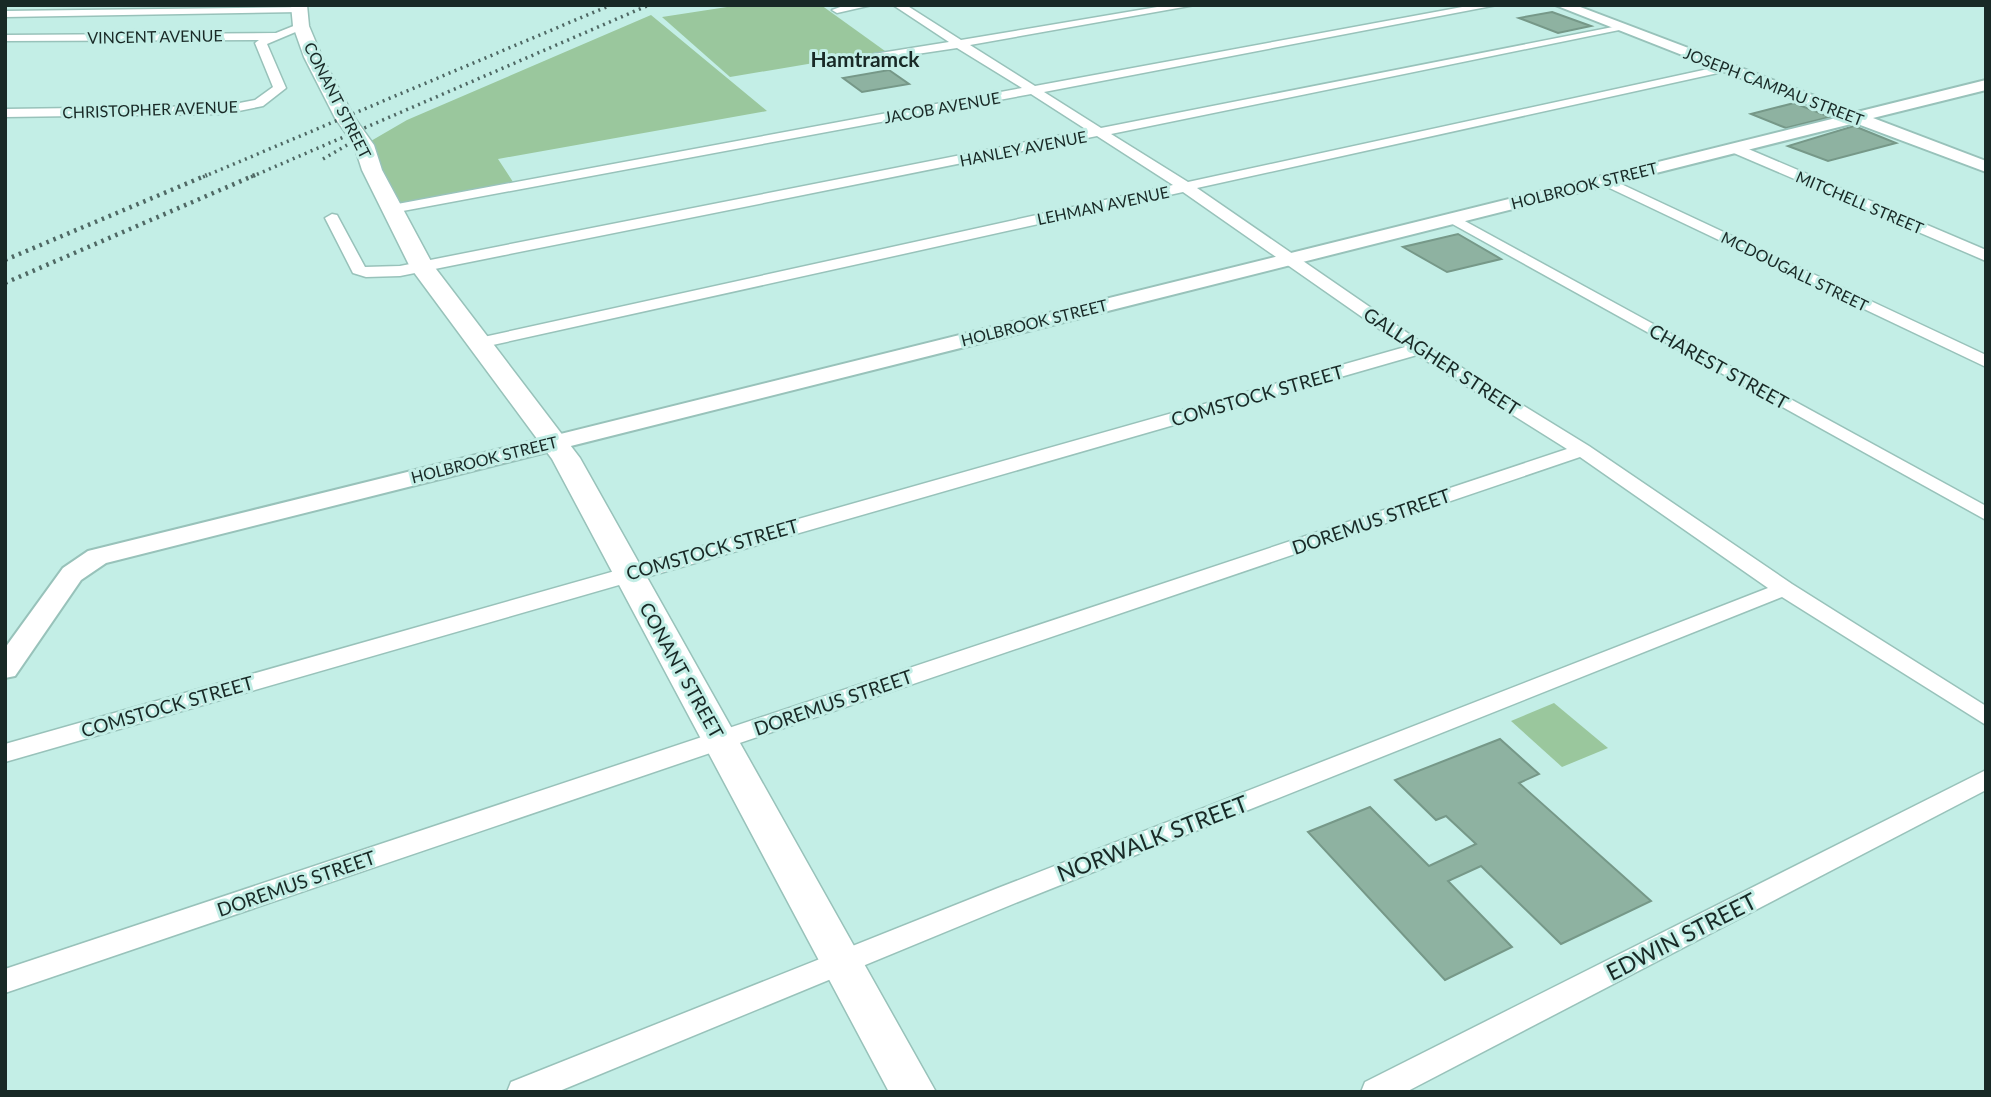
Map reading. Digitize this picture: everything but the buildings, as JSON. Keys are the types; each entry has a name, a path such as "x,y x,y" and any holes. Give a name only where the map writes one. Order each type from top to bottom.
{"main road":[{"name":"CONANT STREET","path":"301,19 345,118 364,145 372,170 422,267 554,441 913,1092"}],"street":[{"path":"836,10 867,5"},
{"name":"GALLAGHER STREET","path":"898,5 1186,187 1287,260 1419,349 1582,450 1784,589 1986,716"},
{"path":"874,58 1190,5"},
{"name":"JACOB AVENUE","path":"392,209 1492,5"},
{"name":"JOSEPH CAMPAU STREET","path":"1562,5 1986,167"},
{"path":"5,14 301,19"},
{"path":"269,37 301,19"},
{"name":"HANLEY AVENUE","path":"422,267 1623,28"},
{"name":"VINCENT AVENUE","path":"5,38 269,37"},
{"name":"CHRISTOPHER AVENUE","path":"5,113 224,110 251,105 271,97 280,88 261,43 269,37"},
{"name":"LEHMAN AVENUE","path":"479,343 1727,67"},
{"name":"HOLBROOK STREET","path":"84,564 97,557 554,441 1986,85"},
{"name":"MITCHELL STREET","path":"1734,148 1986,256"},
{"name":"MCDOUGALL STREET","path":"1604,180 1986,362"},
{"path":"332,218 359,270 391,272 422,267"},
{"name":"CHAREST STREET","path":"1452,218 1986,514"},
{"name":"COMSTOCK STREET","path":"5,752 1419,349"},
{"name":"DOREMUS STREET","path":"5,981 1582,450"},
{"path":"5,669 72,575 84,564"},
{"name":"NORWALK STREET","path":"522,1092 842,961 1784,589"},
{"name":"EDWIN STREET","path":"1376,1092 1986,779"}],"green space":[{"path":"740,5 821,5 885,51 730,77 662,17"},
{"path":"651,15 767,111 498,159 515,185 392,209 364,145 407,120"},
{"path":"1554,703 1608,748 1562,767 1511,721"}],"railway":[{"path":"203,177 611,5"},
{"path":"251,177 649,5"},
{"path":"323,159 347,145"},
{"path":"5,260 207,175"},
{"path":"5,283 255,175"}],"district":[{"name":"Hamtramck","path":"865,58"}]}
